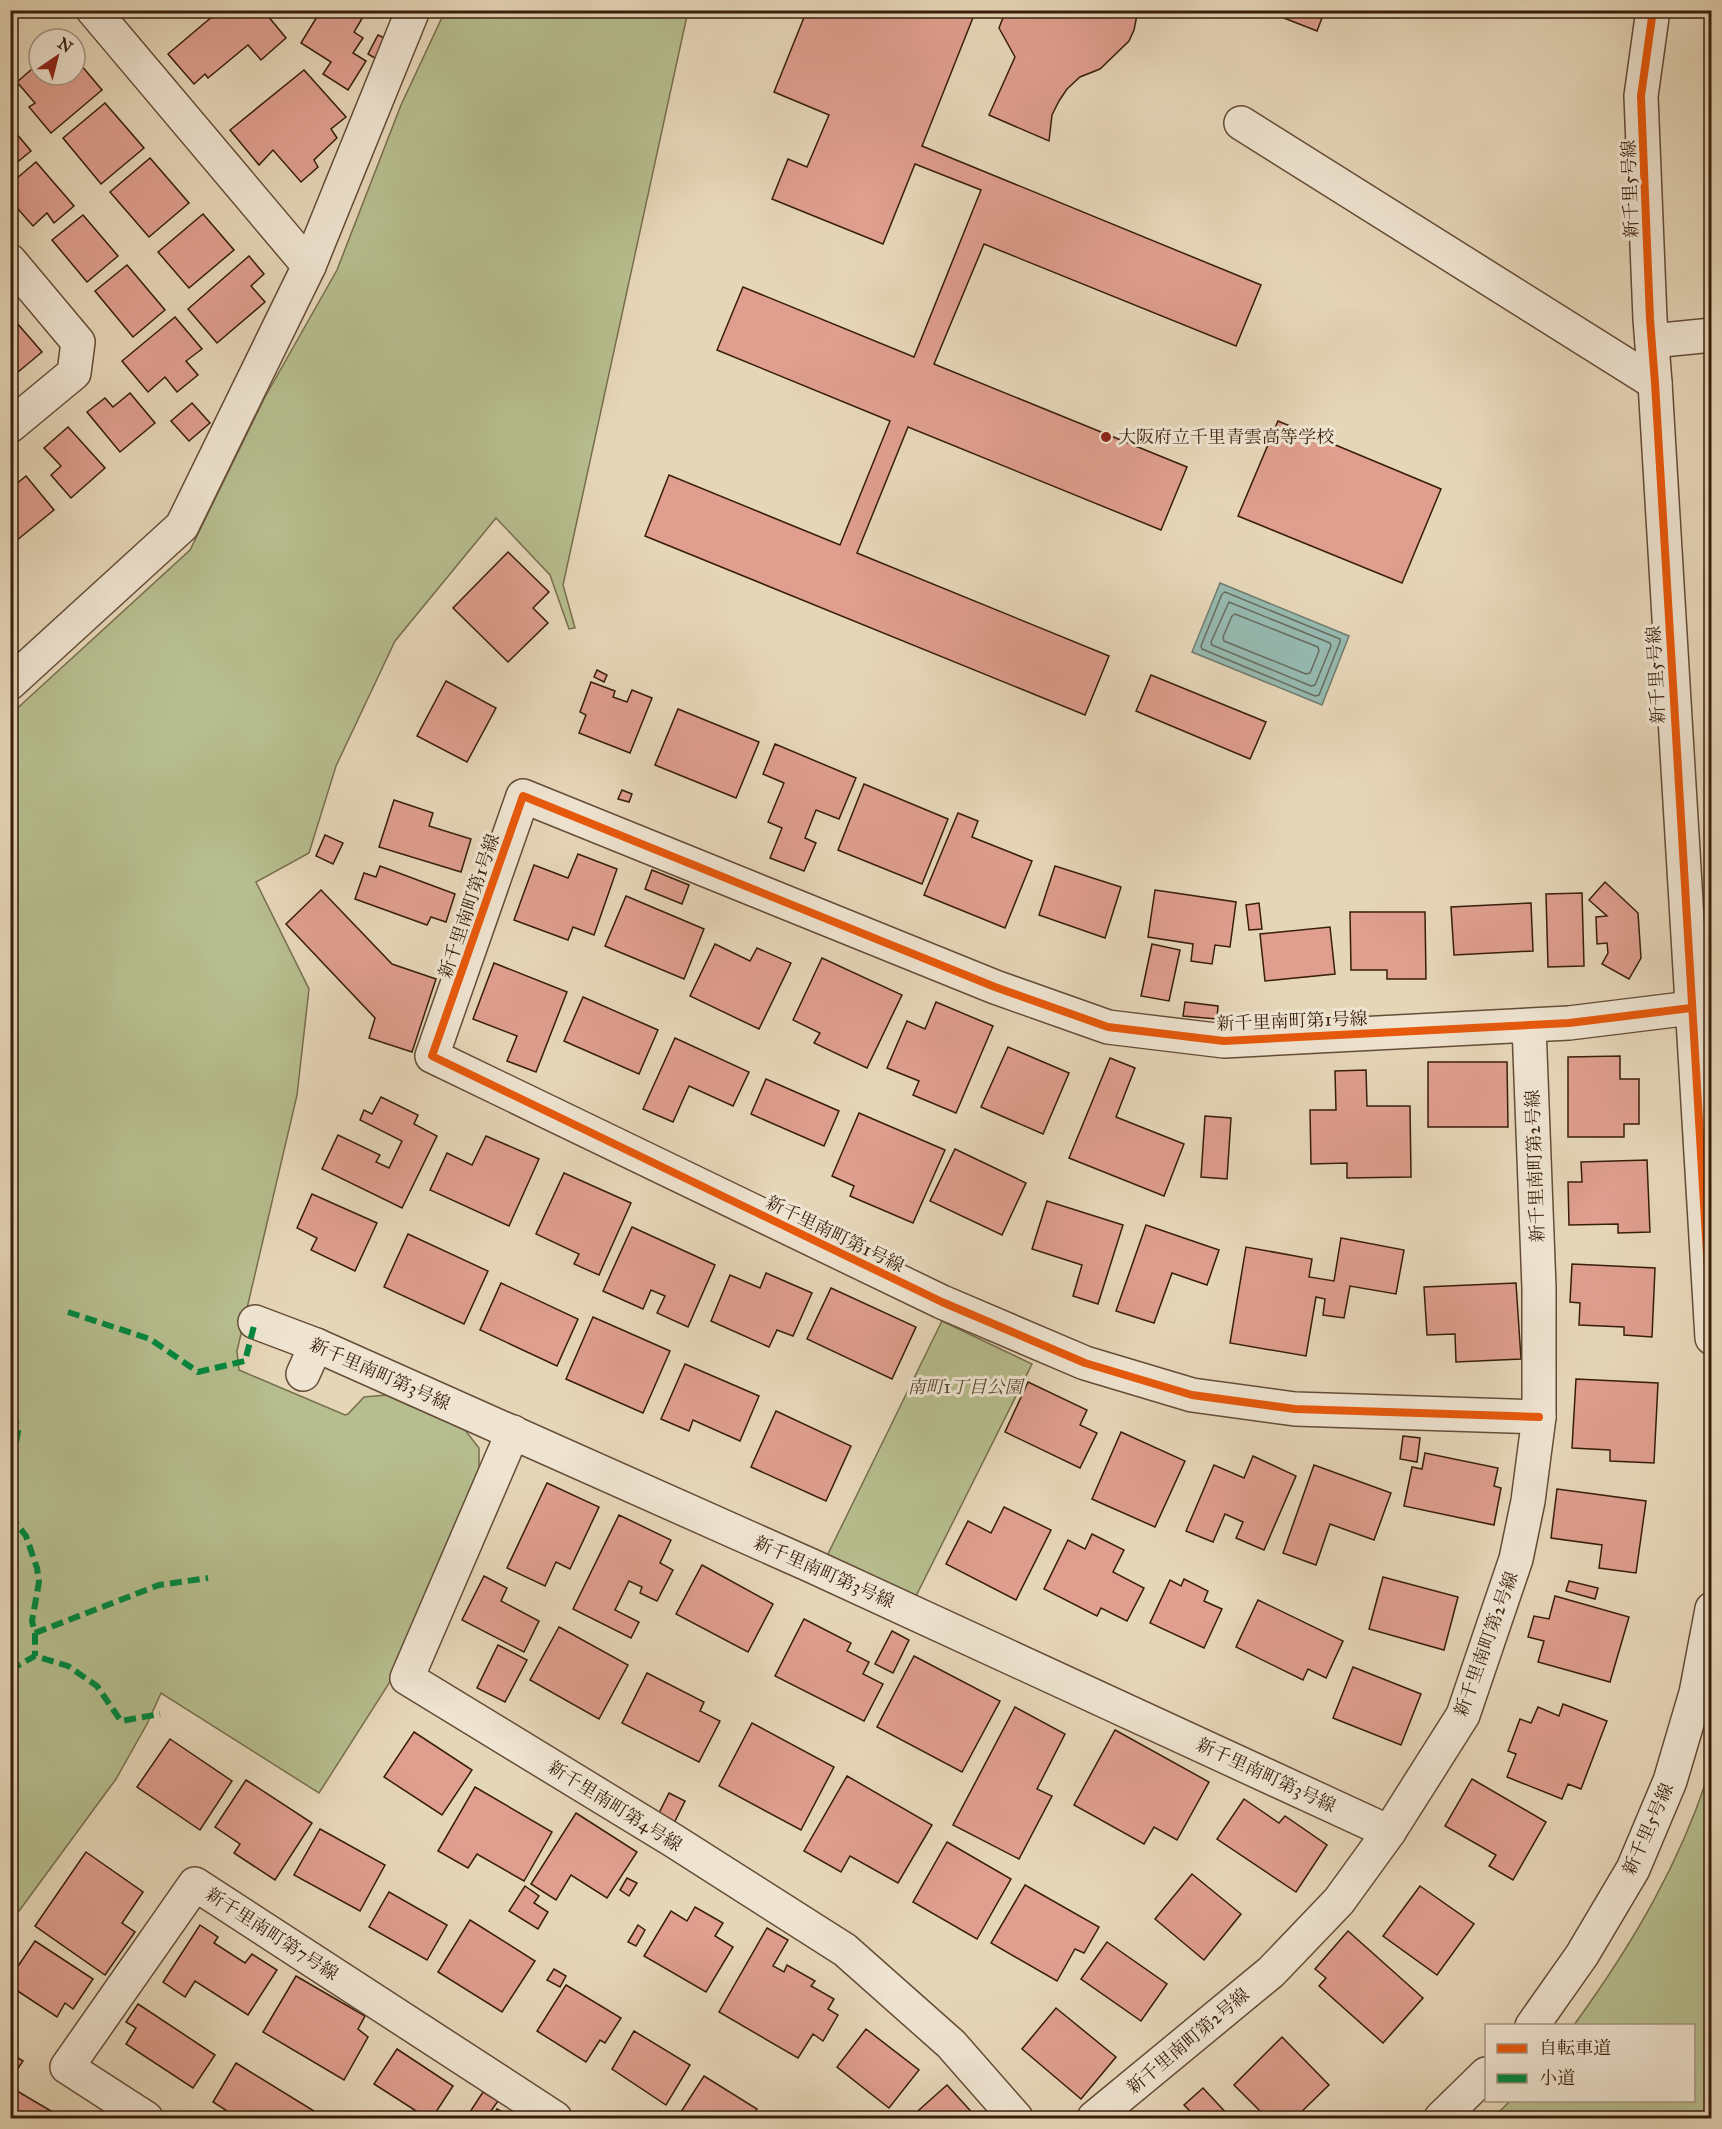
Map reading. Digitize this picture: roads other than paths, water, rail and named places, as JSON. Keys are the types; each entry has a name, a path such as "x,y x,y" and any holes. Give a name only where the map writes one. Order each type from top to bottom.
{"street":[{"path":"93,10 309,266"},
{"name":"新千里5号線","path":"1653,10 1641,96 1652,341 1712,1338"},
{"path":"10,683 182,526 309,266 410,12"},
{"path":"1241,123 1655,383"},
{"path":"10,261 78,342 74,373 10,426"},
{"path":"1652,341 1712,335"},
{"name":"新千里南町第1号線","path":"1539,1417 1283,1407 1192,1395 1085,1363 942,1302 432,1056 523,796 995,987 1108,1027 1224,1041 1529,1026 1691,1008"},
{"name":"新千里南町第2号線","path":"1094,2118 1271,1972 1339,1901 1389,1832 1463,1715 1516,1559 1528,1501 1539,1417 1539,1288 1529,1026"},
{"name":"新千里南町第3号線","path":"255,1322 309,1360 513,1432 823,1571 1389,1832"},
{"name":"新千里南町第4号線","path":"513,1432 407,1678 674,1841 845,1950 951,2044 1016,2118"},
{"name":"新千里5号線","path":"1533,2024 1582,1955 1633,1869 1670,1782 1696,1693 1712,1609"},
{"name":"新千里南町第7号線","path":"146,2118 67,2067 195,1884 555,2118"},
{"path":"1441,2118 1485,2075"}],"water":[{"path":"1220,583 1349,636 1322,705 1192,652"}],"place":[{"name":"大阪府立千里青雲高等学校","path":"1106,437"}],"park label":[{"name":"南町1丁目公園","path":"965,1387"}]}
